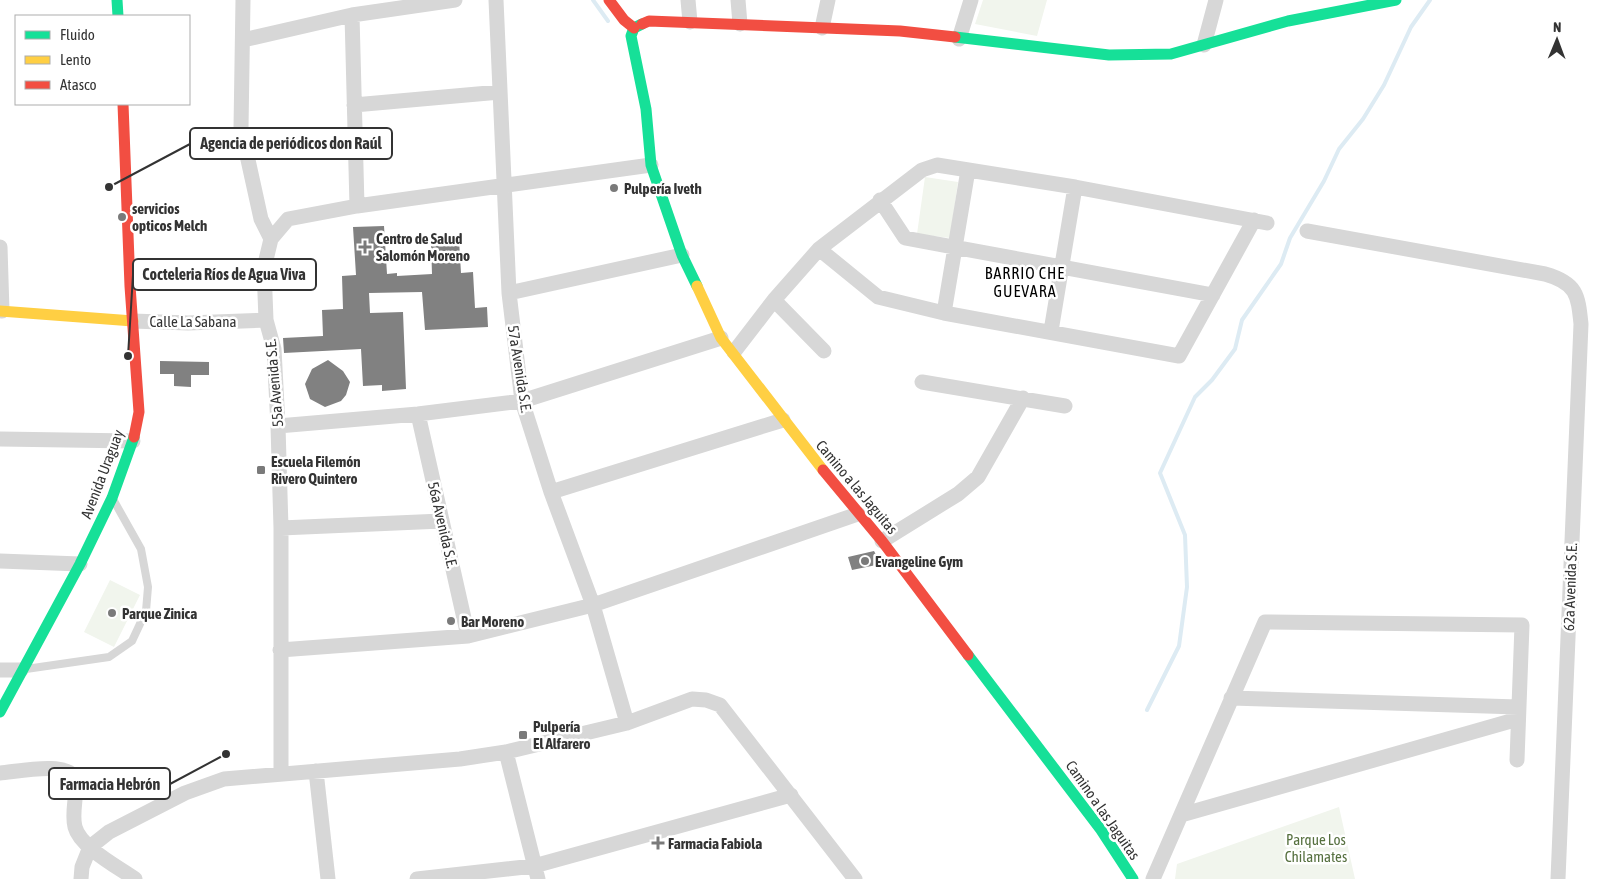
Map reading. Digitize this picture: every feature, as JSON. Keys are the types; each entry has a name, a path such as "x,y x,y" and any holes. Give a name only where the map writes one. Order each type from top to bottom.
{"street":[{"path":"118,0 118,15"},
{"path":"243,0 242,128 261,219 271,238 288,219 357,206 651,165"},
{"path":"243,40 352,15 455,0"},
{"name":"57a Avenida S.E.","path":"496,0 508,293 522,401 552,492 593,605 628,723"},
{"path":"609,0 624,20 634,28 649,20 900,31 1109,55 1172,54 1288,21 1396,0"},
{"path":"688,0 690,22"},
{"path":"738,0 740,24"},
{"path":"822,28 828,0"},
{"path":"959,39 971,0"},
{"path":"1204,45 1216,0"},
{"path":"352,15 357,206"},
{"name":"Camino a las Jaguitas","path":"634,28 631,36 632,48 646,109 651,165 682,255 721,338 734,352 783,420 882,541 1101,830 1133,879"},
{"path":"354,105 500,92"},
{"name":"Avenida Uraguay","path":"0,712 80,564 112,498 133,441 139,412 123,105"},
{"path":"734,352 774,300 819,249 880,200 922,170 937,165 1075,187 1260,221 1213,295 1179,356 1051,331 944,313 874,295 819,249"},
{"path":"944,313 968,170"},
{"path":"1051,331 1075,187"},
{"path":"880,200 906,238 1213,295"},
{"name":"62a Avenida S.E.","path":"1307,230 1545,274 1567,283 1578,295 1582,324 1558,879"},
{"name":"55a Avenida S.E.","path":"271,238 264,268 266,320 274,349 278,426 281,528 282,772"},
{"path":"0,247 1,311"},
{"path":"508,293 682,255"},
{"path":"774,300 824,352"},
{"name":"Calle La Sabana","path":"1,311 133,321 188,323 266,320"},
{"path":"278,426 418,414 522,401 721,338"},
{"path":"922,382 1065,406"},
{"path":"882,541 958,494 978,477 1023,398"},
{"name":"56a Avenida S.E.","path":"418,414 468,636"},
{"path":"552,492 783,420"},
{"path":"0,439 133,441"},
{"path":"280,650 468,636 593,605 858,514"},
{"path":"281,528 442,521"},
{"path":"0,562 80,564"},
{"path":"1153,879 1265,622 1522,625 1517,760"},
{"path":"0,670 21,670"},
{"path":"1232,698 1518,713"},
{"path":"81,879 82,867 90,847 109,832 185,793 224,779 282,772 460,759 506,752 628,723 692,699 706,700 720,705 855,879"},
{"path":"1181,815 1518,713"},
{"path":"506,752 536,873"},
{"path":"0,773 60,768 69,771 75,779 75,827 86,846 135,879"},
{"path":"316,771 328,879"},
{"path":"417,879 536,873 790,794"}],"lane":[{"path":"21,670 109,657 132,641 146,611 148,587 141,549 112,498"}],"green space":[{"path":"983,0 1047,0 1037,36 975,24"},
{"path":"925,177 958,182 950,238 917,234"},
{"name":"Parque Zinica","path":"110,580 140,595 114,647 84,632"},
{"name":"Parque Los Chilamates","path":"1339,807 1355,879 1175,879 1177,864"}],"building":[{"path":"384,226 387,274 397,273 397,276 432,274 431,242 459,240 461,273 473,272 475,308 487,307 488,327 425,330 422,292 369,293 370,313 403,312 406,389 382,391 382,385 363,386 361,349 284,353 283,338 323,336 322,310 343,309 342,276 356,275 353,227"},
{"path":"328,360 343,371 350,382 346,395 341,401 325,407 310,399 305,384 312,369"},
{"path":"160,361 209,362 209,375 191,375 191,387 174,386 174,374 160,374"},
{"name":"Evangeline Gym","path":"874,551 881,564 852,570 848,557"}],"waterway":[{"path":"593,0 608,21"},
{"path":"1147,710 1179,646 1187,587 1185,535 1160,473 1195,397 1212,380 1235,349 1242,320 1281,264 1290,238 1324,181 1339,149 1363,119 1384,85 1411,27 1430,0"}],"traffic: fast":[{"path":"117,0 118,15"},
{"path":"955,37 1109,55 1171,54 1288,21 1396,0"},
{"path":"642,24 634,28 631,36 646,109 651,165 682,255 697,286"},
{"path":"0,712 80,564 112,498 134,437"},
{"path":"968,655 1101,830 1133,879"}],"traffic: slow":[{"path":"697,286 721,338 823,470"},
{"path":"0,311 133,321"}],"traffic: jam":[{"path":"609,0 624,20 634,28"},
{"path":"642,24 649,21 900,31 955,37"},
{"path":"123,105 130,286 139,412 134,437"},
{"path":"823,470 882,541 968,655"}],"place":[{"name":"Agencia de periódicos don Raúl","path":"109,187"},
{"name":"Pulpería Iveth","path":"614,188"},
{"name":"servicios opticos Melch","path":"122,217"},
{"name":"Centro de Salud Salomón Moreno","path":"365,247"},
{"name":"Cocteleria Ríos de Agua Viva","path":"128,356"},
{"name":"Escuela Filemón Rivero Quintero","path":"261,470"},
{"name":"Evangeline Gym","path":"865,561"},
{"name":"Parque Zinica","path":"112,613"},
{"name":"Bar Moreno","path":"451,621"},
{"name":"Pulpería El Alfarero","path":"523,735"},
{"name":"Farmacia Hebrón","path":"226,754"},
{"name":"Farmacia Fabiola","path":"658,843"}],"district":[{"name":"BARRIO CHE GUEVARA","path":"1025,282"}]}
